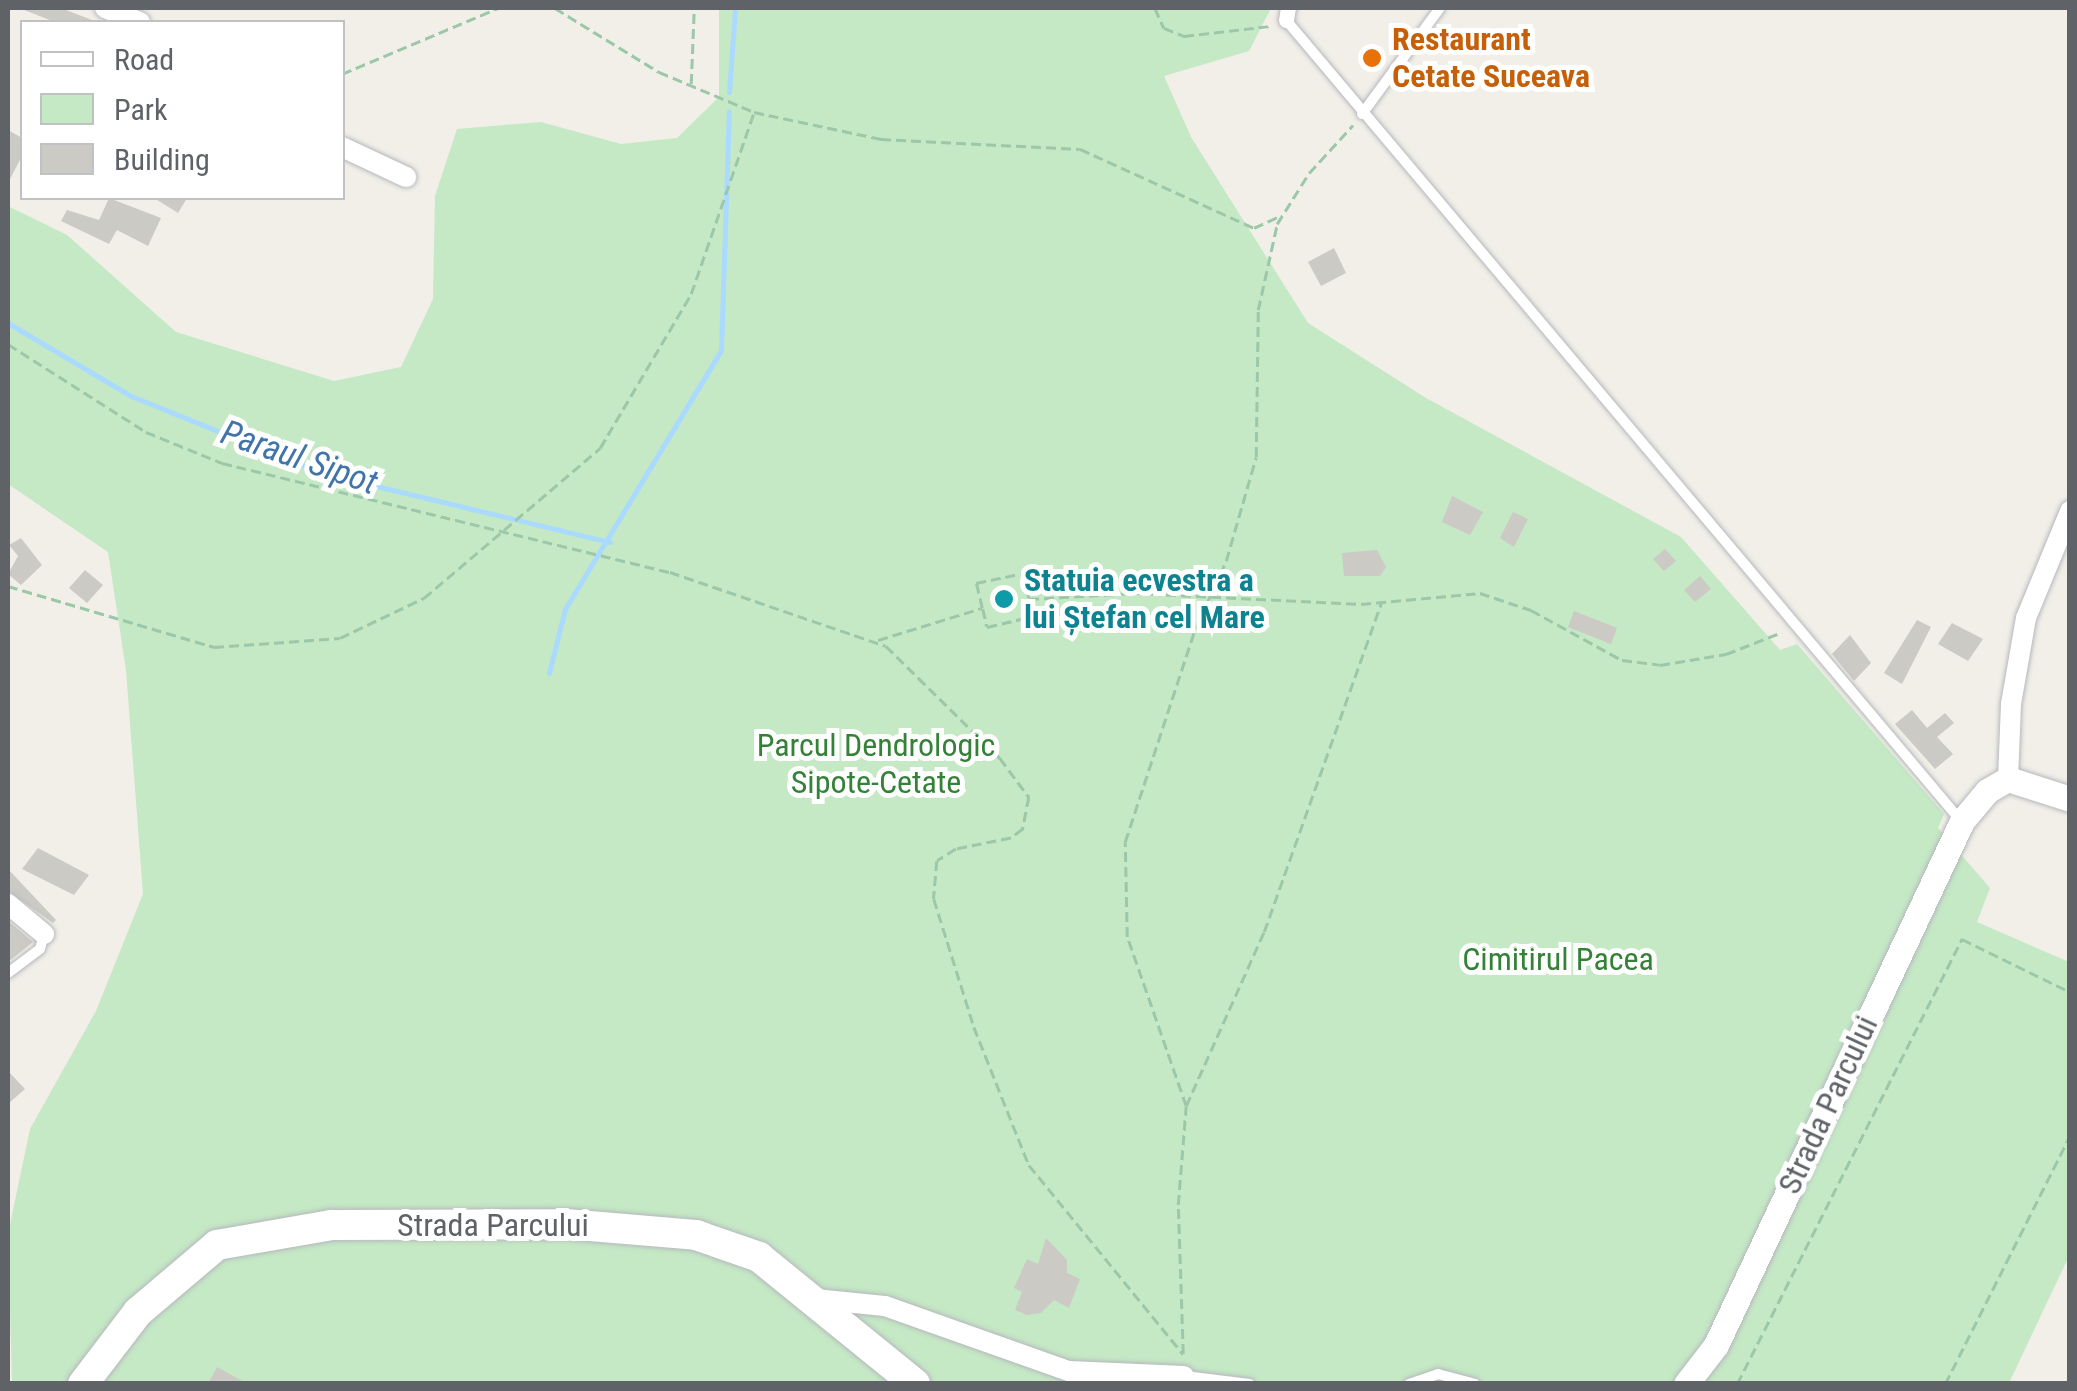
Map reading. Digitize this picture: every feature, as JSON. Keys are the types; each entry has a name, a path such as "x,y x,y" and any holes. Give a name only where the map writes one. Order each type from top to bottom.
{"main road":[{"name":"Strada Parcului","path":"84,1384 138,1312 195,1258 231,1241 296,1229 566,1224 660,1229 759,1257 915,1384"}],"street":[{"path":"105,8 135,20"},
{"path":"345,148 406,177"},
{"path":"2070,511 2026,618 2011,704 2008,779 2070,799"},
{"name":"Strada Parcului","path":"1686,1384 1716,1345 1962,822 1986,791 2008,779"},
{"path":"8,904 44,934"},
{"path":"815,1300 885,1306 1069,1371 1184,1376"}],"lane":[{"path":"1362,114 1440,8"},
{"path":"1287,14 1362,114 1962,822"},
{"path":"8,973 40,949 44,934"},
{"path":"1408,1384 1438,1374 1474,1384"},
{"path":"1184,1376 1250,1384"}],"path":[{"path":"345,73 498,8"},
{"path":"555,8 691,85 754,112 882,138 1080,149 1254,228 1282,216"},
{"path":"691,85 694,8"},
{"path":"1156,8 1164,28 1205,38 1287,14"},
{"path":"8,586 197,645 271,648 340,638 400,614 456,576 600,448 691,294 754,112"},
{"path":"1186,1106 1135,968 1122,914 1121,869 1186,656 1211,596 1256,457 1258,310 1282,216 1309,173 1362,114"},
{"path":"8,344 146,432 222,463 743,592 877,640 1000,758 1028,797 1023,829 1011,838 956,849 938,861 934,899 974,1027 1029,1165 1183,1354"},
{"path":"1024,572 1033,616 987,627 982,608 976,583 1024,572"},
{"path":"1029,599 1074,594 1382,601 1455,593 1505,598 1591,647 1660,665 1748,647 1796,623"},
{"path":"1184,1376 1178,1205 1186,1106 1264,932 1382,601"},
{"path":"877,640 982,608"},
{"path":"1738,1384 1962,939 2070,992"},
{"path":"1945,1384 2070,1135"}],"green space":[{"name":"Parcul Dendrologic Sipote-Cetate","path":"719,8 1271,8 1249,51 1164,76 1191,137 1308,323 1426,398 1681,537 1780,650 1797,644 1944,814 1938,828 1990,888 1977,922 2069,962 2069,1256 2009,1383 12,1383 8,1234 30,1129 96,1011 143,894 126,670 108,552 8,484 8,206 67,235 176,332 334,381 401,367 433,299 435,196 457,129 541,122 621,144 677,138 719,97"}],"building":[{"path":"19,8 61,8 92,20 50,20"},
{"path":"8,130 20,137 20,160 8,183"},
{"path":"108,200 161,218 148,246 117,230 109,244 61,221 67,210 99,220"},
{"path":"157,200 186,200 178,213"},
{"path":"1334,248 1346,273 1321,286 1308,262"},
{"path":"1452,496 1483,512 1470,535 1442,522"},
{"path":"1513,512 1528,519 1514,547 1500,538"},
{"path":"21,538 42,565 21,585 8,574 18,556 9,545"},
{"path":"1665,549 1676,561 1664,571 1653,559"},
{"path":"1377,550 1386,567 1380,576 1344,576 1342,553"},
{"path":"85,570 103,585 87,603 69,588"},
{"path":"1700,576 1711,589 1695,602 1684,590"},
{"path":"1574,611 1617,628 1611,644 1568,627"},
{"path":"1917,620 1931,627 1902,684 1884,673"},
{"path":"1952,623 1983,639 1968,661 1938,644"},
{"path":"1850,635 1871,663 1854,681 1832,654"},
{"path":"1912,710 1927,728 1945,713 1954,723 1937,737 1953,754 1935,769 1895,724"},
{"path":"38,848 89,875 74,895 22,869"},
{"path":"8,869 56,920 53,923 8,891"},
{"path":"8,921 33,942 8,962"},
{"path":"8,1071 25,1089 8,1104"},
{"path":"1046,1238 1067,1260 1067,1273 1080,1279 1069,1308 1054,1300 1041,1313 1027,1315 1015,1310 1022,1292 1014,1288 1027,1259 1038,1264"},
{"path":"217,1367 248,1384 208,1384"}],"waterway":[{"path":"729,92 735,8"},
{"path":"549,673 565,609 721,350 729,111"},
{"name":"Paraul Sipot","path":"8,323 131,396 322,473 610,542"}],"place":[{"name":"Restaurant Cetate Suceava","path":"1372,58"},
{"name":"Statuia ecvestra a lui Ștefan cel Mare","path":"1004,599"}],"park label":[{"name":"Cimitirul Pacea","path":"1558,959"}]}
